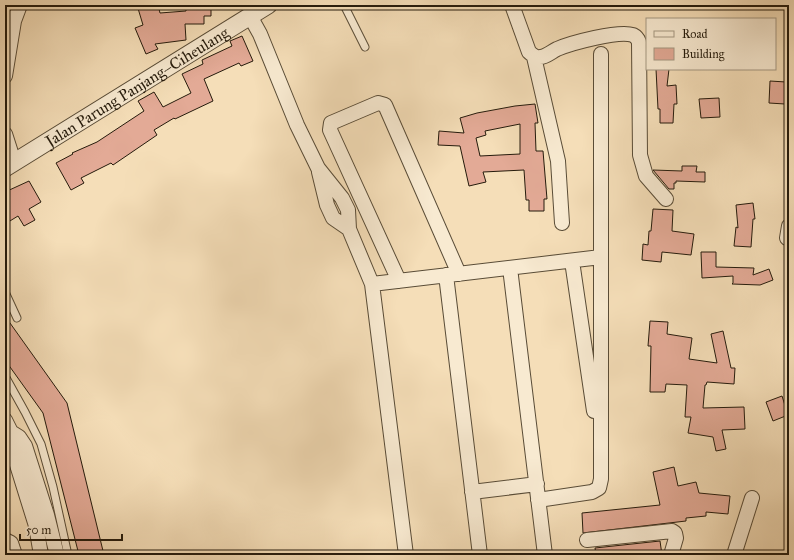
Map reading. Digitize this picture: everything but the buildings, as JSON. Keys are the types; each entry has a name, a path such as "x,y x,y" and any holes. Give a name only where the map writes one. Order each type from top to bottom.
{"street":[{"path":"5,76 14,22 20,5"},
{"name":"Jalan Parung Panjang–Ciheulang","path":"9,165 268,5"},
{"path":"512,5 529,52 534,57 558,161 562,223"},
{"path":"250,16 260,34 297,125 318,168 342,198 348,210 349,229 372,284 406,555"},
{"path":"534,57 542,58 557,49 598,38 623,34 637,37 639,42 640,155 646,176 666,199"},
{"path":"538,500 592,492 599,488 601,479 601,54"},
{"path":"398,281 330,130 331,123 378,103 385,105 452,275 472,492 480,555"},
{"path":"5,134 9,165"},
{"path":"372,284 601,257"},
{"path":"572,261 601,459"},
{"path":"510,268 545,555"},
{"path":"8,426 13,452 36,526 41,555"},
{"path":"8,426 19,437 25,446 47,515 57,555"},
{"path":"472,492 536,484"},
{"path":"734,555 752,498"},
{"path":"587,540 672,531 675,533 676,538 671,555"},
{"path":"5,540 11,543 15,555"}],"lane":[{"path":"344,5 365,47"},
{"path":"5,292 17,318"},
{"path":"5,376 26,412 41,444 53,487 68,555"}]}
